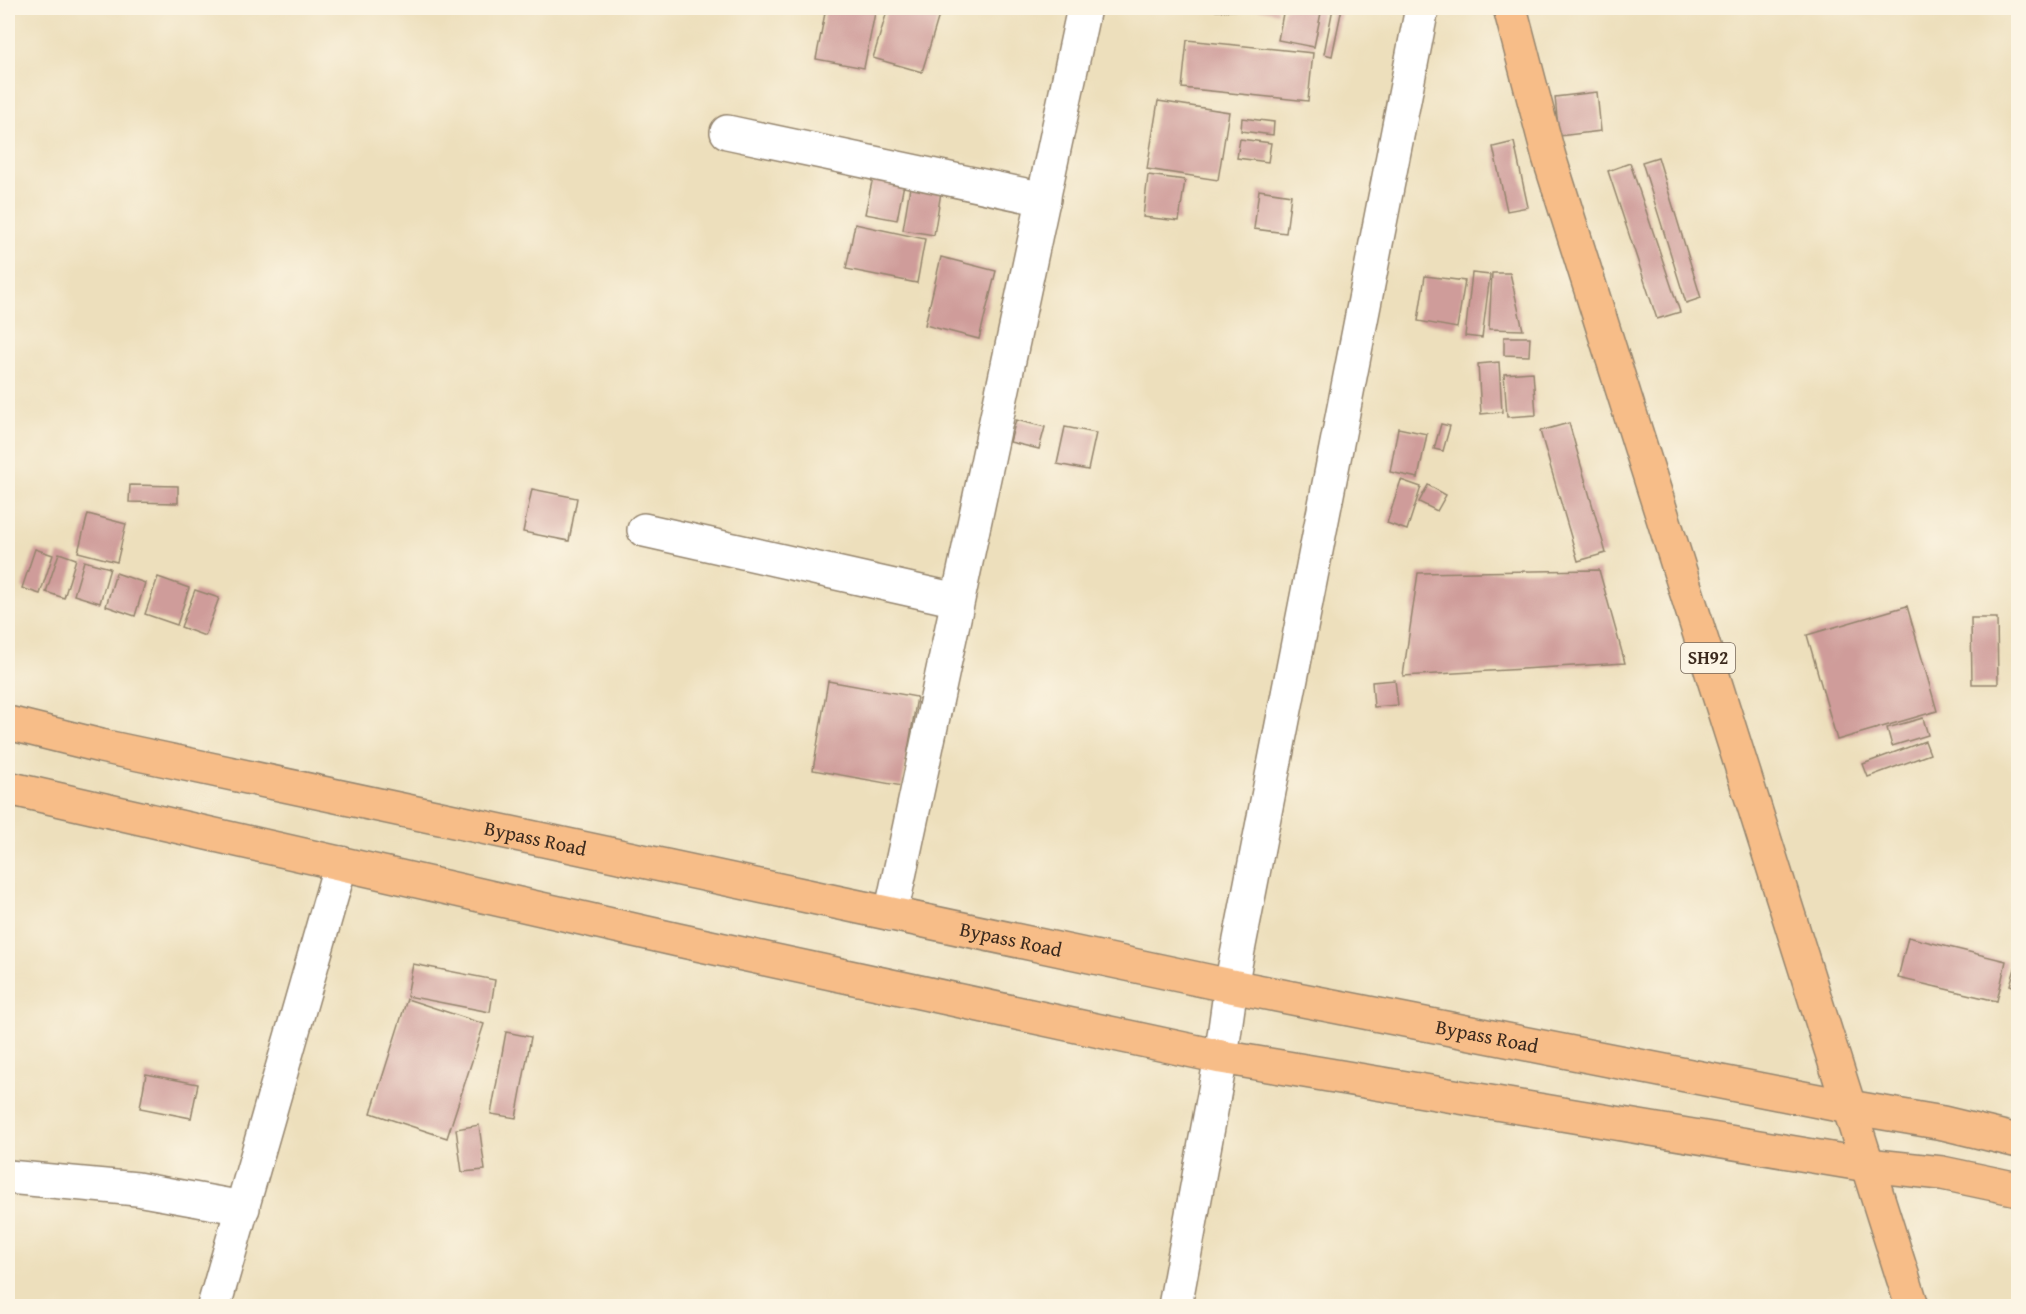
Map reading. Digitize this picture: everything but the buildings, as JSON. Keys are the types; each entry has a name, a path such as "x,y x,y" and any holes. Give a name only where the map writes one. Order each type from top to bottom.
{"main road":[{"name":"SH92","path":"1510,8 1549,157 1912,1306"},
{"name":"Bypass Road","path":"8,723 113,748 1231,986 1849,1107 1943,1123 2019,1141"},
{"path":"8,788 678,940 1221,1057 1867,1165 1942,1173 2019,1189"}],"street":[{"path":"891,914 1083,8"},
{"path":"1175,1306 1221,1057 1231,986 1422,8"},
{"path":"727,132 1044,199"},
{"path":"645,530 957,600"},
{"path":"214,1306 341,863"},
{"path":"8,1177 137,1189 243,1208"}]}
